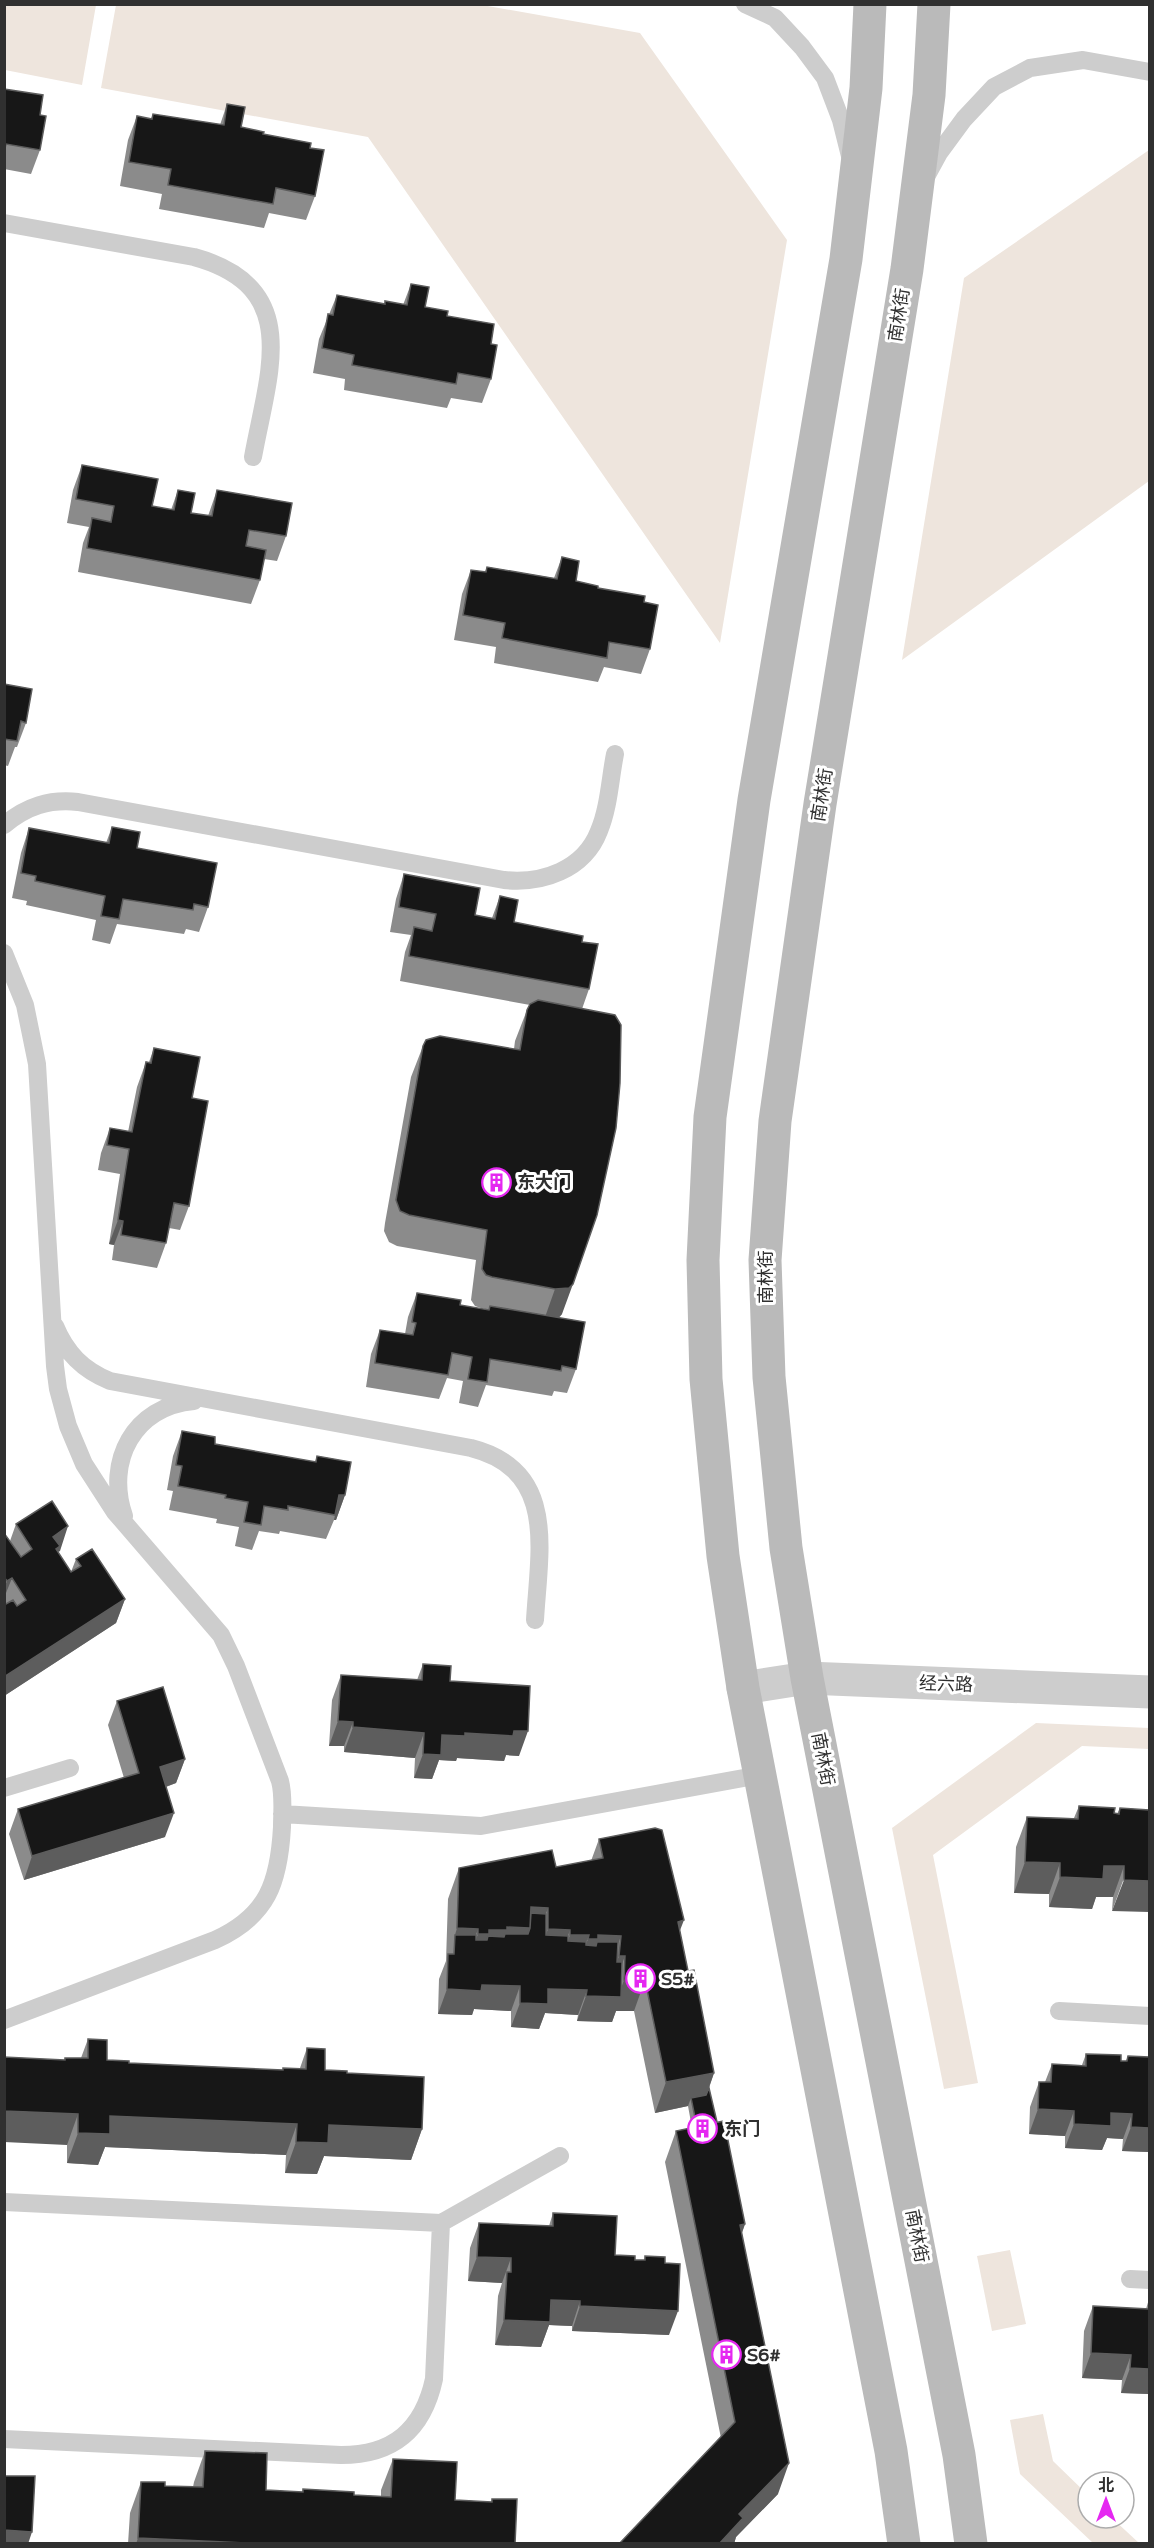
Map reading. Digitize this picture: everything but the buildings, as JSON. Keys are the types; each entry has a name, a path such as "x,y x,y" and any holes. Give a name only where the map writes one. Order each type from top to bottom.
{"main road":[{"path":"870,4 866,88 846,259 754,800 710,1117 703,1260 706,1379 723,1556 743,1688 891,2451 904,2544"},
{"name":"南林街","path":"934,4 929,95 905,280 820,804 775,1121 765,1260 769,1377 786,1548 807,1678 959,2455 971,2544"}],"street":[{"name":"经六路","path":"743,1688 807,1678 1149,1692"}],"lane":[{"path":"745,4 775,18 802,47 825,78 841,120 856,178"},
{"path":"916,195 939,153 964,119 994,87 1030,68 1083,60 1149,72"},
{"path":"4,223 194,257 225,267 250,285 268,315 272,349 253,457"},
{"path":"8,819 46,802 78,802 504,880 531,881 556,874 571,866 592,845 604,816 615,754"},
{"path":"4,953 25,1005 37,1064 58,1389 68,1426 93,1481 130,1530 212,1624 226,1645 280,1781 283,1796 280,1859 274,1882 264,1900 241,1926 215,1940 4,2020"},
{"path":"52,1318 68,1351 78,1363 93,1374 110,1381 471,1448 489,1453 503,1461 517,1472 528,1486 538,1516 540,1535 535,1620"},
{"path":"130,1530 120,1506 116,1488 118,1467 124,1449 135,1430 149,1417 166,1407 211,1400"},
{"path":"4,1788 70,1768"},
{"path":"282,1814 481,1826 760,1775"},
{"path":"4,2011 32,2010"},
{"path":"1059,2011 1149,2016"},
{"path":"4,2202 441,2223 560,2156"},
{"path":"4,2439 341,2455 364,2455 382,2448 411,2429 431,2395 435,2379 441,2223"},
{"path":"1130,2279 1149,2280"}],"shaded area":[{"path":"4,5 96,5 82,85 5,70"},
{"path":"116,5 482,5 640,33 787,240 720,643 368,137 101,88"},
{"path":"1149,150 1149,481 902,660 964,278"},
{"path":"1036,1723 1149,1728 1149,1749 1082,1746 933,1855 978,2083 944,2089 892,1828"},
{"path":"1010,2250 1026,2324 992,2331 977,2256"},
{"path":"1043,2414 1053,2461 1076,2483 1076,2527 1020,2474 1010,2420"},
{"path":"1079,2530 1125,2530 1139,2543 1093,2543"}],"place":[{"name":"东大门","path":"496,1182"},
{"name":"S5#","path":"640,1979"},
{"name":"东门","path":"703,2129"},
{"name":"S6#","path":"726,2355"}]}
